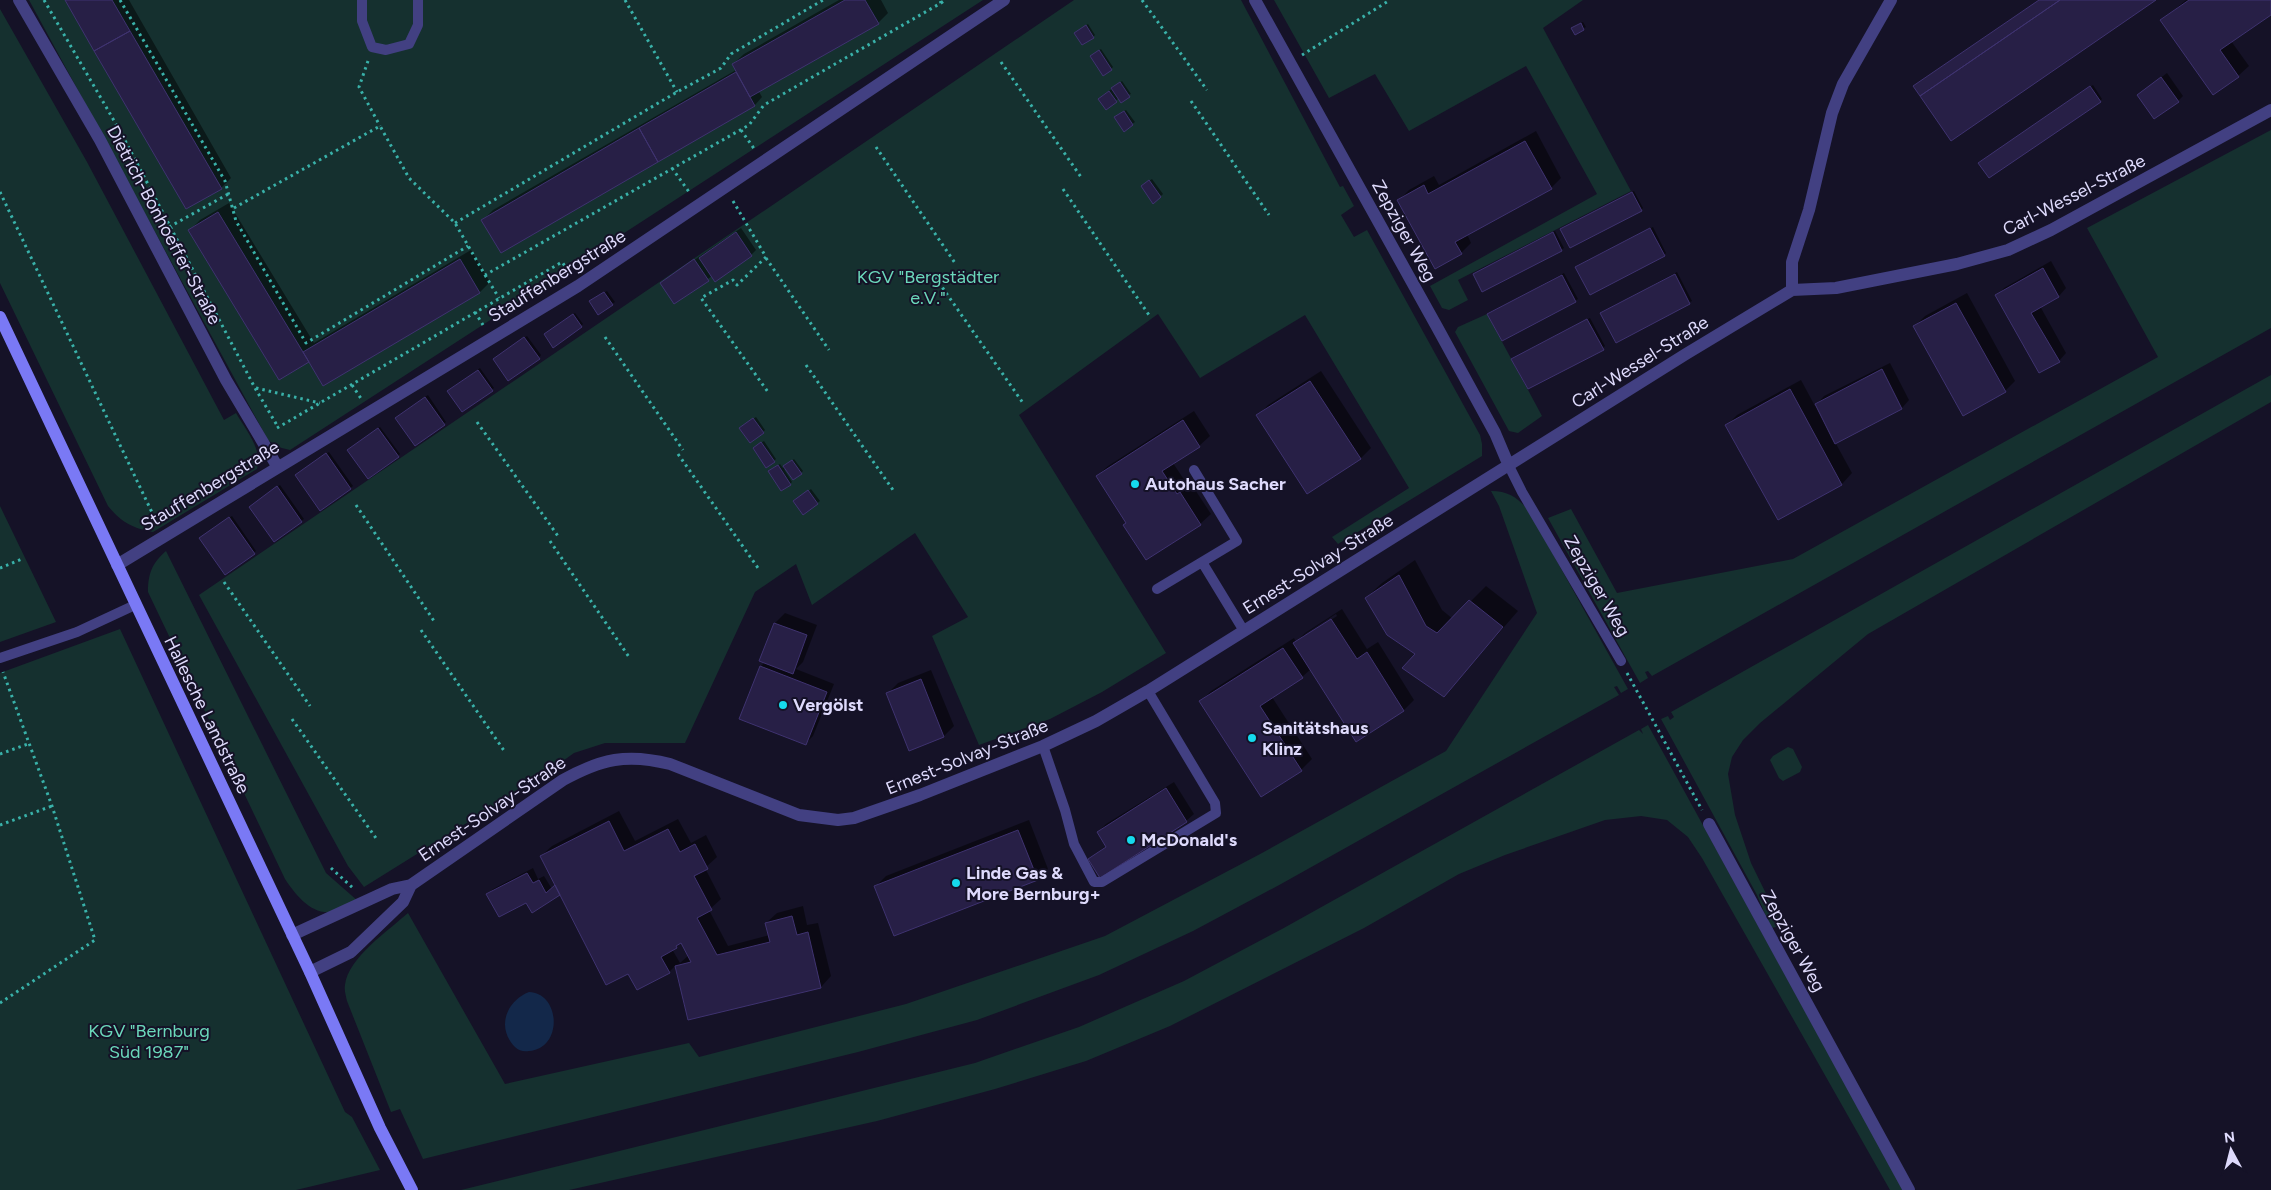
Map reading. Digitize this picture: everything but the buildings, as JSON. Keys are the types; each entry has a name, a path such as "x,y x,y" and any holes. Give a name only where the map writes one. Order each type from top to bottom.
{"main road":[{"name":"Hallesche Landstraße","path":"0,317 310,972 380,1128 412,1190"}],"street":[{"name":"Dietrich-Bonhoeffer-Straße","path":"19,0 100,140 222,371 259,438 277,466"},
{"name":"Stauffenbergstraße","path":"117,564 578,286 1004,0"},
{"name":"Zepziger Weg","path":"1255,0 1291,62 1495,434 1509,466"},
{"path":"1792,290 1792,262 1809,210 1832,113 1843,84 1890,0"},
{"name":"Carl-Wessel-Straße","path":"1509,466 1792,290 1836,288 1974,260 2008,250 2051,230 2271,110"},
{"name":"Ernest-Solvay-Straße","path":"292,935 392,889 412,885 563,780 586,767 607,760 648,758 670,764 799,815 838,820 878,811 1043,746 1096,721 1148,691 1509,466"},
{"name":"Zepziger Weg","path":"1709,824 1909,1190"},
{"name":"Ernest-Solvay-Straße","path":"310,972 351,952 403,902 412,885"}],"lane":[{"path":"362,0 362,21 372,47 386,50 410,44 418,25 418,0"},
{"name":"Zepziger Weg","path":"1509,466 1522,492 1621,661"},
{"path":"1157,589 1237,540 1194,470"},
{"path":"1202,562 1244,631"},
{"path":"0,658 77,632 136,605"},
{"path":"1043,746 1065,810 1074,844 1094,882 1102,882 1216,813 1215,803 1148,691"}],"path":[{"path":"44,0 120,131 169,227 255,388 278,427"},
{"path":"120,0 225,181 234,208 236,221 306,343 468,246"},
{"path":"625,0 677,92"},
{"path":"455,223 721,68 731,54 822,0"},
{"path":"485,275 742,130 749,125 764,105 945,0"},
{"path":"1142,0 1207,90"},
{"path":"1291,62 1390,0"},
{"path":"372,47 359,87 408,178 455,223 498,298"},
{"path":"1002,62 1081,177"},
{"path":"1192,101 1269,215"},
{"path":"234,208 380,126"},
{"path":"742,130 762,161"},
{"path":"876,147 956,263"},
{"path":"672,168 698,205"},
{"path":"724,188 766,258 829,350"},
{"path":"1063,189 1149,315"},
{"path":"0,192 163,535"},
{"path":"169,227 230,194"},
{"path":"766,258 737,285 733,280 701,298 768,392"},
{"path":"259,438 562,262 578,286"},
{"path":"935,277 1023,403"},
{"path":"605,337 683,450"},
{"path":"806,365 893,490"},
{"path":"255,388 321,403"},
{"path":"478,422 558,536"},
{"path":"678,454 758,568"},
{"path":"356,505 434,621"},
{"path":"550,541 629,657"},
{"path":"0,568 22,559"},
{"path":"224,582 310,706"},
{"path":"421,630 505,752"},
{"name":"Zepziger Weg","path":"1621,661 1709,824"},
{"path":"0,664 52,806 95,940 0,1003"},
{"path":"292,719 378,841"},
{"path":"0,754 28,744"},
{"path":"0,826 52,806"},
{"path":"330,868 368,901"}],"green space":[{"path":"29,0 983,0 290,450 278,447 268,440"},
{"name":"KGV \"Bergstädter e.V.\"","path":"1074,0 1241,0 1340,187 1343,186 1354,206 1341,215 1354,237 1367,230 1480,435 1482,456 1338,544 1332,537 1409,488 1305,315 1200,378 1158,314 1019,415 1166,653 1102,692 1050,719 979,745 932,636 968,617 915,533 812,605 796,564 755,592 685,743 605,743 574,753 542,776 364,887 348,866 199,595"},
{"path":"1274,0 1583,0 1543,28 1631,191 1458,280 1468,300 1449,310 1442,308 1430,286 1597,194 1526,66 1409,131 1375,74 1329,98"},
{"path":"0,9 87,162 224,420 236,413 256,447 258,455 257,469 153,532 127,524 108,506 0,283"},
{"path":"2271,130 2271,328 1652,676 1648,671 1645,672 1648,678 1640,683 1548,518 1571,509 1617,593 1793,559 2158,357 2087,228"},
{"path":"1487,314 1542,416 1518,433 1509,431 1455,332 1458,327"},
{"path":"2271,375 2271,402 1868,634 1760,723 1743,740 1732,757 1728,774 1735,815 1751,863 1782,926 1771,928 1757,895 1661,719 1668,716 1670,720 1674,717 1671,712"},
{"path":"1491,491 1503,492 1513,496 1529,511 1628,689 1621,693 1617,686 1614,687 1619,695 1281,884 1193,931 1099,975 977,1020 858,1052 423,1159 400,1109 391,1112 347,1001 345,987 353,965 361,955 408,913 505,1084 689,1043 699,1057 906,1004 1105,936 1262,853 1446,751 1537,613 1499,506"},
{"path":"0,506 56,622 0,642"},
{"path":"166,551 326,873 359,902 332,912 317,910 304,902 285,879 148,592 152,569 157,560"},
{"name":"KGV \"Bernburg Süd 1987\"","path":"120,629 345,1112 352,1117 380,1170 296,1190 0,1190 0,673"},
{"path":"1648,725 1903,1190 1890,1190 1702,858 1688,837 1667,820 1641,816 1605,820 1505,855 1459,874 1364,928 1170,1026 1086,1061 995,1089 877,1121 569,1190 461,1190 975,1063 1079,1027 1184,981 1282,929 1639,730 1643,734 1641,729"},
{"path":"1788,747 1793,749 1802,767 1800,772 1783,781 1779,778 1770,760"}],"water":[{"path":"529,992 540,995 547,1001 554,1021 548,1041 540,1048 523,1051 509,1040 505,1024 509,1008 521,996"}],"place":[{"name":"Autohaus Sacher","path":"1135,484"},
{"name":"Vergölst","path":"783,705"},
{"name":"Sanitätshaus Klinz","path":"1252,738"},
{"name":"McDonald's","path":"1131,840"},
{"name":"Linde Gas & More Bernburg+","path":"956,883"}]}
